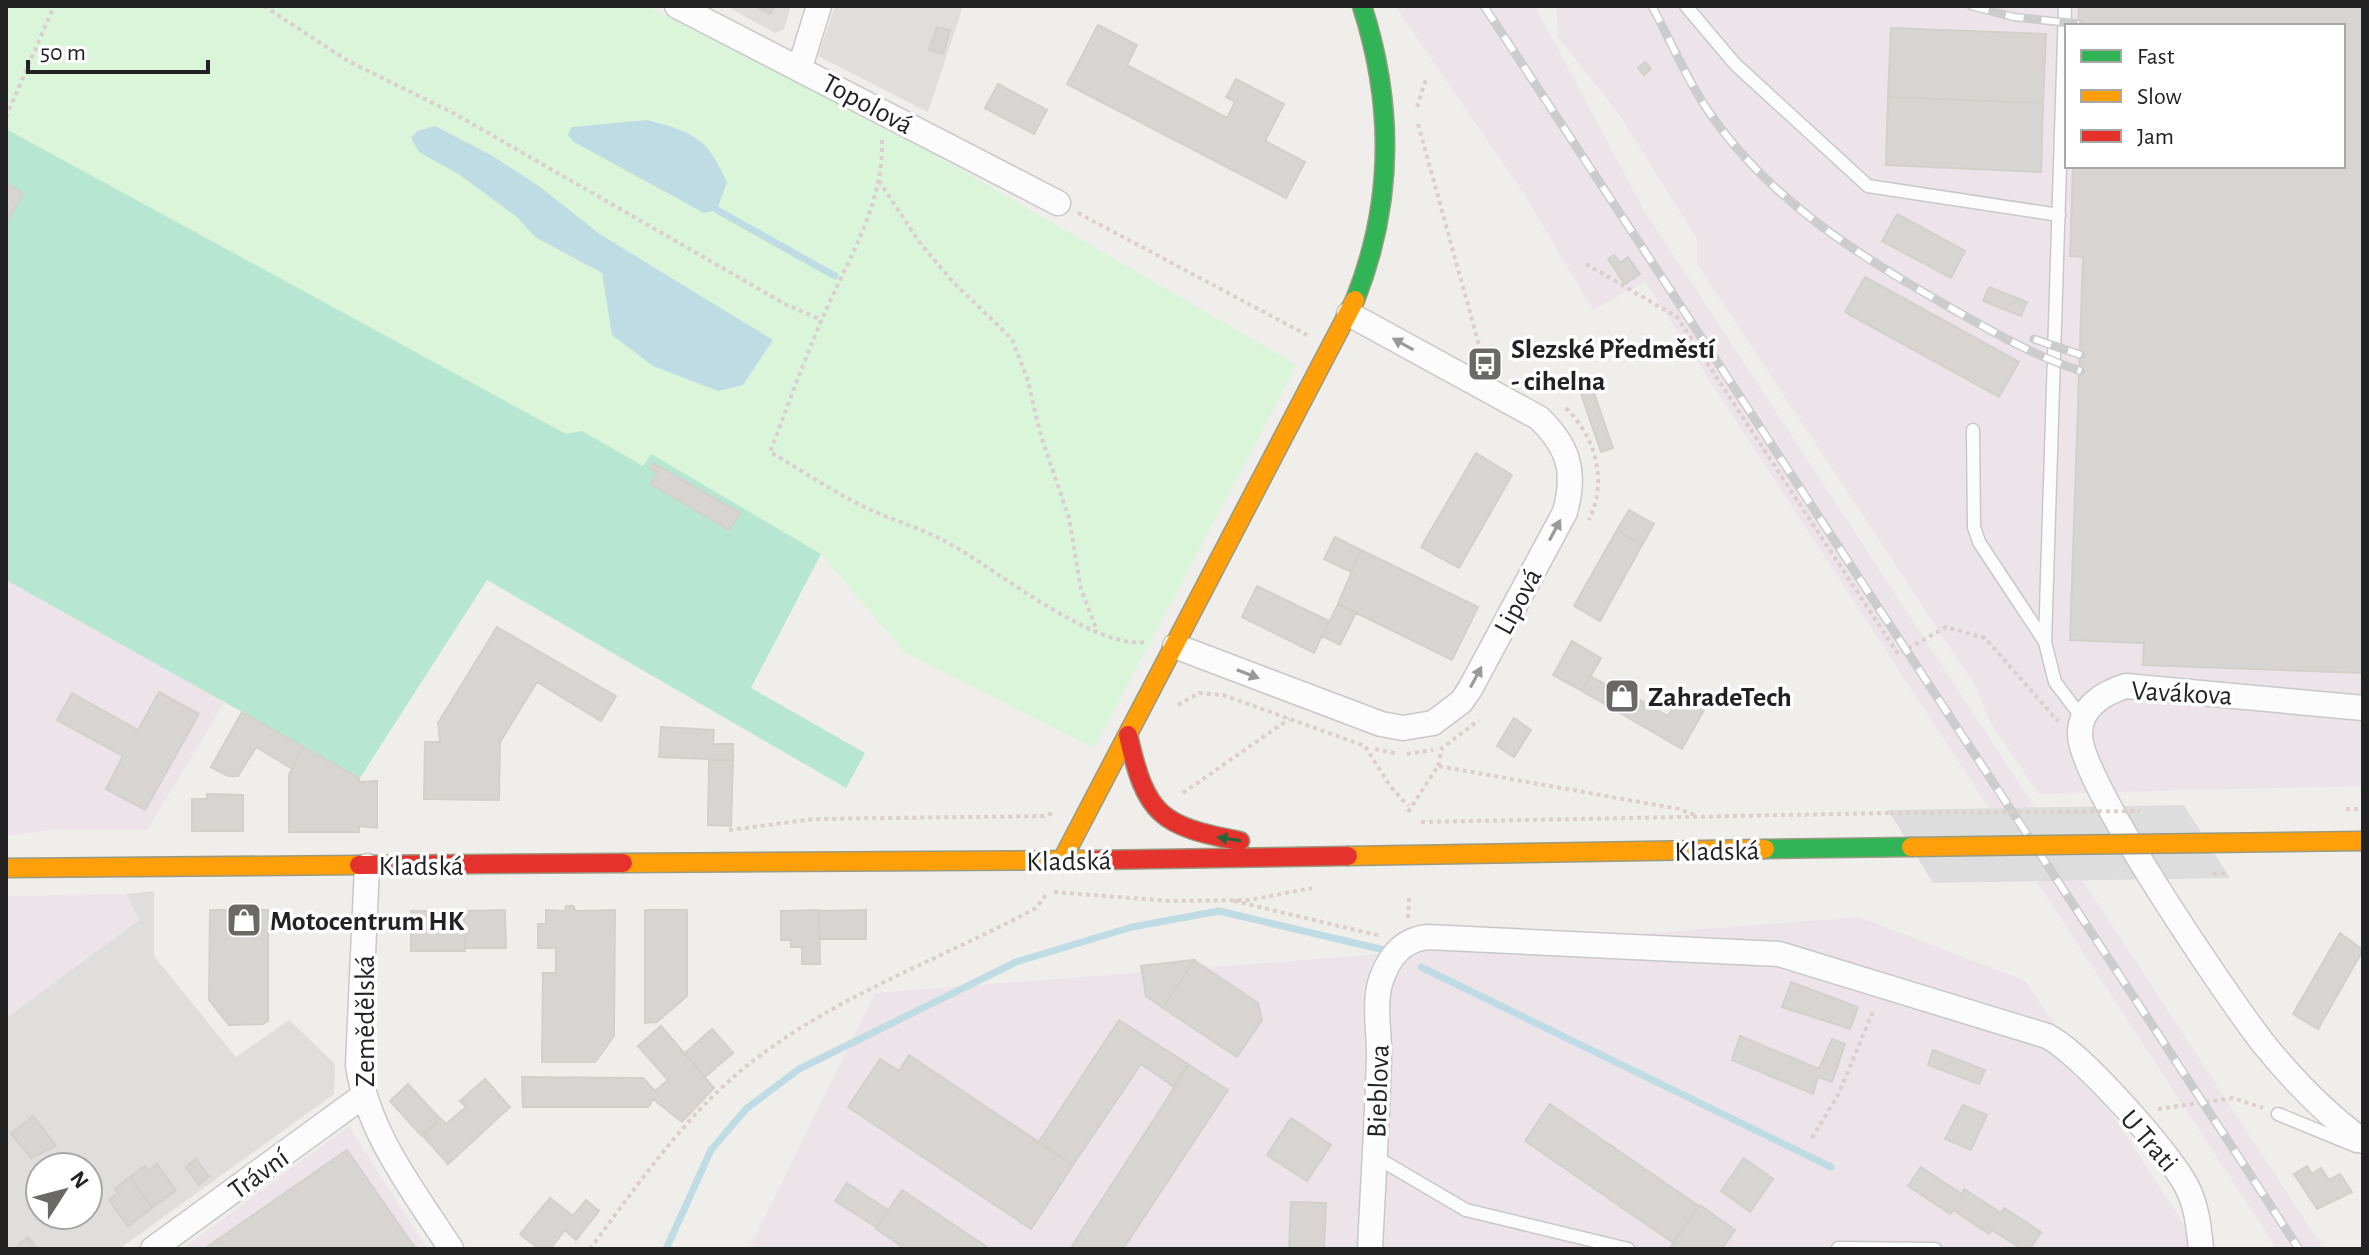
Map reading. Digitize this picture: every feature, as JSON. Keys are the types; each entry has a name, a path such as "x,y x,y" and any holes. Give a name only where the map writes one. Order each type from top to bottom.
{"main road":[{"path":"1062,860 1349,314 1376,238 1388,157 1384,88 1362,6"},
{"path":"1128,735 1143,793 1177,828 1333,856"},
{"name":"Kladská","path":"6,868 1062,860 2363,841"}],"street":[{"name":"Topolová","path":"677,6 1058,203"},
{"path":"800,67 819,6"},
{"name":"Lipová","path":"1175,646 1381,724 1403,728 1433,723 1461,702 1470,689 1565,512 1571,489 1570,461 1554,433 1539,418 1349,314"},
{"name":"Vavákova","path":"2083,719 2100,697 2126,686 2363,708"},
{"path":"2083,719 2079,734 2096,786 2228,994 2264,1044 2304,1088 2363,1141"},
{"name":"Zemědělská","path":"367,866 358,1065 363,1096 381,1138 451,1249"},
{"path":"1406,941 1427,937 1779,954 1883,988"},
{"name":"Bieblova","path":"1370,1249 1379,1057 1377,1000 1389,963 1406,941"},
{"name":"U Trati","path":"1883,988 2017,1026 2067,1048 2182,1178 2195,1206 2201,1249"},
{"name":"Trávní","path":"153,1249 363,1096"}],"lane":[{"path":"1686,6 1735,64 1868,186 2059,215"},
{"path":"2065,6 2045,642 2055,682 2083,719"},
{"path":"1973,430 1974,527 1979,542 2045,642"},
{"path":"2278,1114 2363,1149"},
{"path":"1374,1156 1466,1210 1628,1249"},
{"path":"1838,1248 1935,1249"}],"path":[{"path":"6,117 54,6"},
{"path":"264,6 348,61 457,115 785,304 822,320"},
{"path":"1426,79 1417,102 1420,134 1479,345 1492,368"},
{"path":"881,110 883,168 871,211 822,320 770,452 868,509 947,542 1010,579 1066,619 1132,644 1152,640 1175,646"},
{"path":"879,181 920,243 953,282 1012,339 1069,518 1081,589 1097,631"},
{"path":"1058,203 1331,348"},
{"path":"1586,264 1677,317 1898,654 1946,627 1985,638 2083,751"},
{"path":"1556,401 1577,419 1594,451 1598,487 1595,508 1583,531"},
{"path":"1171,710 1199,693 1212,693 1365,746 1408,809 1438,766 1442,748 1465,734 1485,714"},
{"path":"1171,801 1289,719"},
{"path":"1438,766 1679,809 1699,817"},
{"path":"1412,822 2140,811"},
{"path":"590,1249 683,1128 754,1061 838,1006 1036,908 1048,892"},
{"path":"1232,900 1406,941"},
{"path":"1812,1138 1839,1093 1883,988"},
{"path":"2124,1110 2168,1109 2233,1098 2278,1114"}],"shaded area":[{"path":"726,6 791,6 784,29 775,33"},
{"path":"835,6 963,6 928,112 818,56"},
{"path":"1395,6 1535,6 1644,210 2324,1249 2277,1249 1645,282 1593,310 1524,194"},
{"path":"1556,6 2363,6 2363,786 2039,794 1991,724 1976,687 1697,264 1697,239 1618,113 1558,37"},
{"path":"6,580 225,702 147,830 54,830 6,836"},
{"path":"154,891 154,956 236,1057 289,1020 335,1064 334,1094 119,1249 6,1249 6,1018 139,920 126,894"},
{"path":"126,894 139,920 6,1018 6,896"},
{"path":"1859,917 2026,981 2200,1249 749,1249 875,993"},
{"path":"349,1126 427,1249 182,1249"}],"green space":[{"path":"6,6 647,6 917,144 1297,365 1094,748 904,652 821,554 651,455 643,467 582,431 566,434 6,129"},
{"path":"6,129 566,434 582,431 643,466 651,454 821,554 751,688 865,753 846,788 487,580 360,778 6,580"}],"water":[{"path":"647,120 687,133 713,155 727,182 717,210 704,213 574,142 568,135 572,127"},
{"path":"435,126 491,155 540,187 601,235 773,340 743,385 718,391 653,366 612,335 602,273 535,237 518,218 460,175 419,152 411,138 417,131"}],"pier":[{"path":"2184,805 2230,878 1933,883 1888,810"}],"building":[{"path":"755,6 775,6 770,14"},
{"path":"2079,6 2363,6 2363,673 2143,665 2144,643 2070,640 2083,257 2070,256 2073,168 2345,168 2345,24 2078,24"},
{"path":"1098,25 1137,45 1127,65 1227,118 1235,102 1226,97 1236,79 1284,104 1265,141 1305,162 1286,198 1067,84"},
{"path":"937,27 950,30 943,54 929,50"},
{"path":"1891,28 2046,34 2043,103 1888,97"},
{"path":"1645,62 1651,69 1644,75 1638,68"},
{"path":"998,84 1047,110 1034,134 985,108"},
{"path":"1888,97 2043,103 2041,172 1886,165"},
{"path":"6,183 23,193 6,224"},
{"path":"1897,214 1965,251 1951,278 1882,241"},
{"path":"1614,255 1620,263 1628,257 1640,274 1625,284 1608,259"},
{"path":"1865,277 2019,362 1999,397 1845,312"},
{"path":"1989,287 2027,302 2021,316 1983,301"},
{"path":"1593,390 1613,448 1601,452 1581,394"},
{"path":"1476,453 1512,475 1459,568 1421,547"},
{"path":"653,463 740,513 729,530 651,484 658,472 650,468"},
{"path":"1629,510 1654,524 1642,545 1617,530"},
{"path":"1617,530 1642,545 1600,621 1574,606"},
{"path":"1335,537 1361,550 1351,572 1324,559"},
{"path":"1361,550 1478,607 1452,660 1338,604"},
{"path":"1257,586 1329,621 1314,653 1242,617"},
{"path":"1338,604 1356,613 1340,645 1322,636"},
{"path":"497,627 616,696 601,721 537,682 500,742 499,800 424,799 425,742 440,742 438,723"},
{"path":"1572,641 1601,658 1582,691 1553,675"},
{"path":"1590,676 1610,687 1601,702 1582,691"},
{"path":"1612,684 1668,716 1684,689 1708,703 1682,749 1601,702"},
{"path":"159,692 199,714 145,810 106,789 123,756 57,720 72,693 138,730"},
{"path":"242,712 303,747 291,768 256,747 238,776 228,776 211,767"},
{"path":"1514,718 1531,730 1514,757 1497,746"},
{"path":"661,727 714,730 713,744 733,744 733,760 659,757"},
{"path":"303,747 359,778 359,782 377,781 377,828 359,826 359,832 289,832 289,775"},
{"path":"709,760 733,760 731,826 708,825"},
{"path":"207,794 243,795 243,831 192,831 192,799 207,799"},
{"path":"566,906 573,906 576,911 615,910 614,1036 595,1062 542,1062 543,973 556,973 556,948 538,948 538,924 546,924 546,910 565,911"},
{"path":"210,910 268,910 268,1021 263,1024 229,1025 209,1000"},
{"path":"505,910 506,948 465,948 465,911"},
{"path":"645,910 687,910 687,996 657,1022 645,1023"},
{"path":"819,910 820,964 802,964 802,947 791,947 791,940 781,940 781,911"},
{"path":"866,910 866,939 820,939 819,911"},
{"path":"411,911 465,911 465,951 411,951"},
{"path":"2340,933 2363,950 2318,1029 2293,1014"},
{"path":"1194,960 1258,1003 1262,1020 1237,1057 1163,1008"},
{"path":"1194,960 1163,1008 1146,996 1141,966"},
{"path":"1791,982 1858,1007 1850,1029 1782,1007"},
{"path":"1119,1020 1188,1064 1173,1086 1141,1064 1073,1165 1038,1143"},
{"path":"661,1026 714,1088 682,1122 653,1099 648,1107 523,1107 522,1077 643,1078 655,1091 668,1080 638,1046"},
{"path":"712,1029 733,1053 705,1077 685,1053"},
{"path":"1740,1036 1819,1069 1832,1039 1845,1044 1832,1082 1818,1077 1813,1094 1732,1060"},
{"path":"1933,1050 1985,1070 1979,1084 1928,1065"},
{"path":"909,1055 1073,1165 1031,1229 848,1107 880,1059 899,1071"},
{"path":"1189,1065 1228,1090 1123,1249 1070,1249"},
{"path":"485,1079 510,1107 448,1164 423,1136 441,1119 446,1124 466,1107 460,1101"},
{"path":"408,1084 440,1119 421,1135 390,1101"},
{"path":"1550,1104 1699,1206 1672,1242 1525,1141"},
{"path":"1963,1105 1987,1115 1971,1150 1945,1139"},
{"path":"33,1116 56,1146 46,1151 25,1151 11,1134"},
{"path":"1291,1118 1331,1145 1307,1181 1267,1155"},
{"path":"347,1150 416,1249 204,1249"},
{"path":"1744,1158 1773,1179 1750,1212 1721,1191"},
{"path":"196,1159 209,1176 199,1185 186,1167"},
{"path":"157,1164 176,1190 152,1208 130,1177 145,1166 148,1171"},
{"path":"2307,1166 2312,1174 2321,1168 2329,1180 2340,1174 2352,1192 2317,1209 2294,1174"},
{"path":"1921,1167 1962,1194 1964,1189 2001,1213 2004,1208 2041,1232 2030,1249 2022,1249 1992,1230 1989,1234 1953,1210 1950,1214 1908,1186"},
{"path":"130,1177 152,1208 128,1226 109,1200 118,1193 115,1189"},
{"path":"847,1183 888,1210 876,1227 835,1201"},
{"path":"902,1190 990,1249 906,1249 876,1229"},
{"path":"550,1198 573,1216 586,1200 599,1211 576,1240 565,1230 550,1249 539,1249 520,1234"},
{"path":"1291,1202 1326,1203 1324,1249 1289,1249"},
{"path":"1700,1205 1735,1230 1722,1249 1669,1249"},
{"path":"28,1237 37,1249 21,1249 18,1245"}],"waterway":[{"path":"717,210 835,276"},
{"path":"666,1249 711,1150 746,1109 799,1069 1016,962 1132,927 1219,911 1384,950"},
{"path":"1421,967 1831,1167"}],"railway":[{"path":"1484,6 2299,1249"},
{"path":"1652,6 1703,103 1727,136 1781,193 1843,242 1910,284 2011,341 2081,371"},
{"path":"1971,6 2014,17 2079,24"},
{"path":"2034,339 2081,355"}],"traffic: fast":[{"path":"1355,300 1377,227 1385,153 1380,80 1362,6"},
{"path":"1765,849 1911,847"}],"traffic: slow":[{"path":"1062,860 1355,300"},
{"path":"2207,843 2363,841"},
{"path":"1911,847 2207,843"},
{"path":"1348,856 1765,849"},
{"path":"623,863 1093,860"},
{"path":"6,868 359,865"}],"traffic: jam":[{"path":"1128,735 1142,783 1150,800 1161,812 1191,829 1240,841"},
{"path":"1093,860 1348,856"},
{"path":"359,865 623,863"}],"place":[{"name":"Slezské Předměstí - cihelna","path":"1485,364"},
{"name":"ZahradeTech","path":"1622,696"},
{"name":"Motocentrum HK","path":"244,920"}]}
